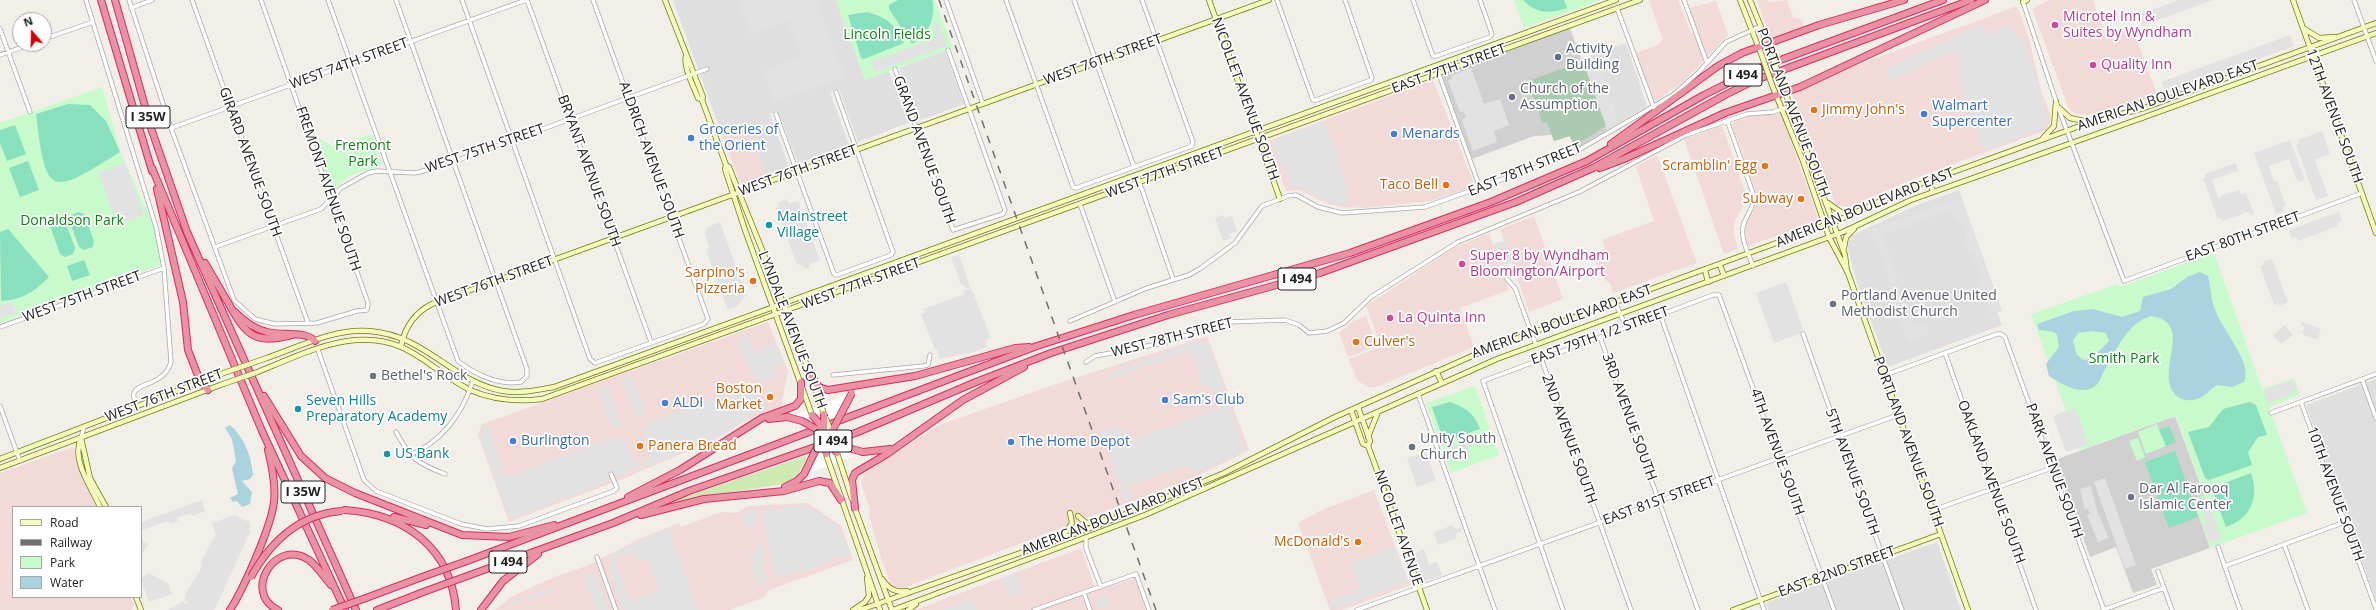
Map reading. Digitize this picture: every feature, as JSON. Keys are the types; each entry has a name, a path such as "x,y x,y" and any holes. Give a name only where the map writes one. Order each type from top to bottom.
{"highway":[{"name":"I 35W","path":"101,0 152,168 262,431 345,610"},
{"name":"I 35W","path":"115,0 152,131 187,232 356,610"},
{"path":"1587,161 1718,66 1758,46 1904,0"},
{"name":"I 494","path":"332,610 596,513 1037,346 1134,315 1350,253 1491,202 1587,161 1738,78 1943,0"},
{"name":"I 494","path":"377,610 470,575 546,549 689,491 858,432 976,382 1051,353 1168,315 1313,275 1384,251 1516,202 1577,175 1725,94 1753,81 1971,0"},
{"path":"1577,175 1624,159 1725,114 1786,92 1985,0"},
{"path":"152,168 180,287 188,350 200,381 208,390"},
{"path":"187,232 243,329 255,337 270,340 292,335 310,337 315,341"},
{"path":"810,375 819,388 828,390 874,381 915,376 1015,348 1037,346"},
{"path":"855,508 852,477 860,469 895,448 963,400 1051,353"},
{"path":"251,374 301,456 325,478 355,493 440,528 456,534 477,537 509,537 596,513"},
{"path":"826,454 830,437 852,393 860,386 874,381"},
{"path":"604,510 680,470 762,418 795,406 801,399 802,382"},
{"path":"613,523 666,507 704,499 774,490 791,484 804,474 821,433 824,414"},
{"path":"812,415 821,433"},
{"path":"750,425 770,419 787,417 802,421 848,448 863,452 886,451 895,448"},
{"path":"230,610 235,602 265,533 274,502 272,466 262,431"},
{"path":"830,437 837,453"},
{"path":"774,490 784,491 819,481 826,482 834,487 842,500"},
{"path":"235,602 240,600 252,577 275,541 292,527 320,515 358,509 440,528"},
{"path":"343,511 382,516 398,522 420,536 442,563 454,594 456,610"},
{"path":"481,610 503,581 546,549"},
{"path":"278,610 265,598 262,584 266,570 271,563 282,557 295,555 308,559 337,592"},
{"path":"347,589 360,610"}],"main road":[{"name":"LYNDALE AVENUE SOUTH","path":"665,0 686,56 695,73 703,97 702,100 726,165 729,167 737,193 745,230 802,382 812,415"},
{"name":"NICOLLET AVENUE SOUTH","path":"1210,0 1280,199"},
{"name":"WEST 76TH STREET","path":"401,346 403,337 415,316 436,303 1269,0"},
{"name":"EAST 77TH STREET","path":"1256,131 1616,0"},
{"name":"EAST 77TH STREET","path":"1259,138 1640,0"},
{"name":"PORTLAND AVENUE SOUTH","path":"1740,0 1829,237 1848,273 1968,610"},
{"name":"PORTLAND AVENUE SOUTH","path":"1750,0 1768,43 1834,222 1845,255 1848,273"},
{"name":"12TH AVENUE SOUTH","path":"2293,0 2376,233"},
{"name":"AMERICAN BOULEVARD EAST","path":"1358,407 1406,387 1436,371 1531,333 1825,226 1929,181 2091,122 2144,108 2376,23"},
{"path":"2303,28 2319,38 2341,36"},
{"name":"AMERICAN BOULEVARD EAST","path":"1363,418 1442,383 1536,345 1838,234 1905,202 2376,33"},
{"name":"LYNDALE AVENUE SOUTH","path":"686,56 685,60 698,98 702,100"},
{"path":"2239,73 2242,82"},
{"path":"1326,114 1325,109 1362,95 1370,90"},
{"path":"2057,104 2070,118 2091,122"},
{"path":"2040,140 2054,126 2057,104"},
{"name":"WEST 77TH STREET","path":"329,336 351,331 368,331 403,337 432,353 473,381 503,391 520,392 548,388 1256,131"},
{"name":"WEST 77TH STREET","path":"329,345 355,340 368,340 401,346 417,354 470,389 510,401 542,399 1259,138"},
{"path":"1929,181 1933,192"},
{"name":"LYNDALE AVENUE SOUTH","path":"737,193 784,302 821,404 830,437"},
{"path":"1825,197 1838,211 1850,213 1859,212"},
{"path":"1845,255 1844,245 1846,237 1860,224"},
{"path":"1720,265 1724,276"},
{"path":"1704,270 1708,282"},
{"name":"WEST 76TH STREET","path":"0,459 84,428 136,405 200,381 264,360 329,336"},
{"path":"315,341 318,350"},
{"name":"WEST 76TH STREET","path":"0,468 329,345"},
{"path":"1436,371 1442,383"},
{"path":"1358,407 1363,418"},
{"name":"AMERICAN BOULEVARD WEST","path":"860,610 1115,518 1224,473 1358,407"},
{"name":"NICOLLET AVENUE","path":"1351,410 1363,444 1368,446"},
{"path":"1368,437 1378,412"},
{"name":"AMERICAN BOULEVARD WEST","path":"892,610 1145,515 1363,418"},
{"name":"NICOLLET AVENUE","path":"1363,418 1370,441 1368,446 1427,610"},
{"path":"821,433 829,465 880,610"},
{"path":"81,438 78,446 81,464 90,488 99,506"},
{"path":"81,438 90,478 105,506"},
{"path":"1282,444 1286,453"},
{"path":"837,453 892,610"},
{"path":"1055,540 1067,531 1072,523 1070,513"},
{"path":"1078,516 1086,523 1115,518"},
{"name":"EAST 82ND STREET","path":"1733,610 1941,534"},
{"path":"853,610 865,602 869,596 866,571"},
{"path":"879,574 890,589 898,593 918,590"},
{"path":"136,598 141,610"},
{"path":"908,610 922,600"}],"street":[{"path":"86,0 156,227 164,268 171,362 164,376 134,393 136,405"},
{"path":"129,0 171,128 232,296 248,314 255,319 275,324 308,323"},
{"path":"131,8 152,0"},
{"name":"GIRARD AVENUE SOUTH","path":"192,0 308,323"},
{"name":"FREMONT AVENUE SOUTH","path":"260,0 332,198 368,303 367,310 357,310 322,323 308,323"},
{"path":"328,0 458,361 468,369 500,382 521,382 527,376 527,369 396,0"},
{"path":"462,0 593,362 651,342"},
{"name":"WEST 74TH STREET","path":"171,128 527,0"},
{"name":"BRYANT AVENUE SOUTH","path":"527,0 651,342"},
{"name":"ALDRICH AVENUE SOUTH","path":"593,0 708,319 704,324 651,342"},
{"path":"946,0 983,104"},
{"path":"1006,0 1073,187 1076,188 1192,146 1193,142 1142,0"},
{"path":"1074,0 1134,167"},
{"path":"1277,0 1313,100 1371,80 1372,78 1345,0"},
{"path":"1413,0 1433,56 1463,47 1492,34 1480,0"},
{"path":"1684,0 1707,63"},
{"path":"2354,0 2376,61"},
{"path":"2025,1 2057,104 2071,142"},
{"path":"1617,8 1654,108"},
{"path":"52,36 93,22"},
{"name":"EAST 78TH STREET","path":"1280,199 1296,195 1330,211 1352,213 1425,207 1480,188 1570,155 1654,108 1686,85 1726,42 1761,26"},
{"path":"0,29 30,112"},
{"path":"948,50 969,109"},
{"path":"0,55 12,51"},
{"path":"1436,66 1480,188"},
{"name":"WEST 75TH STREET","path":"215,247 315,212 326,205 341,188 358,177 377,171 415,173 454,161 706,69"},
{"name":"GRAND AVENUE SOUTH","path":"895,69 953,230 956,231 1004,214 1005,210 969,109"},
{"path":"776,114 834,274 836,275 891,255 893,252 836,92"},
{"path":"1753,266 1743,236 1743,227 1752,210 1754,196 1727,120 1747,114 1782,109 1791,106"},
{"name":"WEST 78TH STREET","path":"1086,362 1095,356 1163,343 1227,322 1285,320 1299,325 1309,333 1327,331 1344,323 1371,297 1458,242 1544,208 1610,176 1686,135 1727,120"},
{"name":"EAST 80TH STREET","path":"2071,142 2124,281 2362,193"},
{"path":"1137,174 1173,279"},
{"path":"1070,321 1173,279 1189,275 1225,252 1235,243 1262,206 1280,199"},
{"path":"1080,204 1115,302"},
{"name":"WEST 75TH STREET","path":"0,327 164,268"},
{"path":"1507,279 1515,288 1536,345"},
{"name":"EAST 79TH 1/2 STREET","path":"1540,544 1483,381 1540,358 1660,314 1713,295 1719,295"},
{"name":"4TH AVENUE SOUTH","path":"1719,295 1834,610"},
{"path":"1616,302 1626,327"},
{"path":"1660,314 1764,610"},
{"name":"5TH AVENUE SOUTH","path":"1803,334 1902,610"},
{"name":"PARK AVENUE SOUTH","path":"1945,354 2001,334 2007,340 2104,610"},
{"name":"3RD AVENUE SOUTH","path":"1600,337 1698,610"},
{"path":"318,350 361,472 368,486 376,491 462,524 479,528 497,529 519,526 614,491 617,488 611,474"},
{"path":"1884,375 1945,354"},
{"name":"OAKLAND AVENUE SOUTH","path":"1945,354 2036,610"},
{"path":"833,375 923,366 928,364 930,355"},
{"name":"2ND AVENUE SOUTH","path":"1540,358 1631,610"},
{"path":"2271,413 2376,374"},
{"path":"2362,379 2376,418"},
{"path":"410,455 432,444 444,433 456,417 473,381"},
{"path":"1418,394 1495,610"},
{"name":"10TH AVENUE SOUTH","path":"2302,402 2376,609"},
{"path":"0,406 20,461"},
{"name":"EAST 81ST STREET","path":"1358,610 1898,415"},
{"path":"81,438 84,428"},
{"path":"396,432 410,455 424,466 445,474"},
{"path":"1932,510 2052,468"},
{"path":"2224,566 2345,522"},
{"path":"1086,538 1086,548"},
{"path":"1080,540 1086,548 1101,587"},
{"path":"1540,544 1563,610"},
{"path":"2284,544 2308,610"},
{"path":"2218,547 2240,610"},
{"path":"597,557 616,610"},
{"path":"2158,571 2172,610"},
{"path":"1034,610 1136,574 1149,610"},
{"path":"2104,610 2164,588"},
{"path":"1084,593 1090,610"}],"shaded area":[{"path":"673,0 836,0 865,80 889,71 908,123 858,142 839,90 830,92 849,145 798,164 778,111 770,114 789,167 766,176 747,123 721,132"},
{"path":"816,0 845,77 774,102 763,71 801,56 788,21 750,35 739,1"},
{"path":"1678,0 1691,33 1697,31 1689,8 1716,1 1728,35 1684,81 1656,101 1653,99 1636,53 1657,45 1663,40 1649,1"},
{"path":"1757,0 1768,0 1769,2 1787,0 1793,17 1802,20 1804,26 1773,37 1769,35"},
{"path":"2049,0 2093,0 2106,37 2132,28 2158,96 2128,106 2087,115 2076,114 2069,109 2032,9"},
{"path":"2179,0 2213,0 2142,26 2138,15"},
{"path":"2017,6 2029,38 2040,87 2050,114 2050,123 2046,130 1910,180 1854,205 1847,207 1836,205 1790,90"},
{"path":"938,22 947,46 875,72 871,62 937,38 932,24"},
{"path":"1981,24 1987,35 2009,25 2016,36 2024,38 2047,116 2045,126 2039,130 1985,150 1966,107 1958,75 1959,61 1956,52 1946,54 1891,81 1886,69"},
{"name":"Church of the Assumption","path":"1570,28 1607,130 1575,149 1570,136 1554,141 1552,135 1534,136 1472,159 1443,79 1444,74"},
{"path":"2290,35 2294,46 2166,93 2161,82"},
{"path":"1626,43 1647,106 1607,130 1582,59"},
{"path":"945,51 964,104 918,121 899,68"},
{"path":"1596,56 1607,89 1604,91 1608,102 1612,102 1618,121 1608,128 1583,60"},
{"path":"1471,68 1484,104 1500,99 1509,125 1494,131 1497,142 1473,151 1462,120 1466,118 1464,112 1460,112 1448,80 1452,79 1451,76"},
{"path":"1433,80 1475,186 1432,201 1364,208 1342,207 1325,203 1300,190 1286,191 1268,144 1271,140"},
{"path":"1781,113 1818,218 1816,222 1748,246 1745,231 1746,222 1753,212 1756,202 1755,190 1732,124 1737,119 1749,116"},
{"path":"1322,122 1335,147 1343,177 1348,187 1346,206 1323,200 1300,188 1292,188 1283,164 1279,165 1272,146 1275,145 1274,140"},
{"path":"747,123 766,176 743,184 740,183 721,132"},
{"path":"1720,126 1723,128 1745,192 1746,200 1734,223 1734,235 1738,249 1724,254 1684,139"},
{"path":"2322,131 2330,154 2315,160 2328,196 2316,200 2296,145 2300,143 2298,140"},
{"path":"2290,140 2305,180 2298,183 2289,159 2269,166 2274,182 2277,181 2286,206 2283,207 2284,211 2276,214 2254,153"},
{"path":"1657,155 1697,263 1613,293 1610,283 1601,277 1593,254 1605,249 1602,240 1654,221 1636,167"},
{"path":"125,163 144,215 117,225 98,173"},
{"path":"2236,163 2238,171 2212,180 2219,200 2220,196 2239,190 2241,194 2246,193 2254,214 2251,215 2250,212 2245,213 2244,210 2243,214 2222,221 2221,218 2218,219 2203,178 2206,177 2205,174"},
{"path":"1959,190 2002,311 1997,312 2002,325 1888,367 1856,280 1848,249 1849,237 1917,205"},
{"path":"787,199 789,204 798,201 820,260 809,264 810,268 806,269 799,264 797,265 776,208 779,207 777,203"},
{"path":"1957,199 1958,201 1962,200 2000,310 1989,314 1984,301 1988,299 1984,288 1980,289 1977,280 1981,279 1972,252 1968,253 1963,241 1967,239 1961,221 1957,222 1952,210 1883,234 1898,278 1894,280 1900,295 1904,294 1915,325 1926,322 1930,333 1908,341 1887,281 1890,280 1876,240 1872,241 1870,234 1873,232 1871,229"},
{"path":"2339,212 2342,221 2337,223 2338,226 2298,241 2296,237 2292,239 2289,230"},
{"path":"1223,215 1225,218 1232,216 1237,232 1229,234 1231,238 1223,241 1215,218"},
{"path":"1534,216 1563,299 1529,312 1500,229"},
{"path":"720,222 746,295 738,306 728,310 706,250 709,247 705,233 708,227"},
{"path":"1489,233 1509,290 1460,308 1474,347 1379,386 1370,388 1358,381 1348,359 1381,347 1366,306 1454,248"},
{"path":"1505,240 1513,262 1501,266 1493,244"},
{"path":"959,255 970,287 967,288 961,284 951,257"},
{"path":"2272,259 2288,302 2279,306 2278,303 2274,305 2260,266 2264,265 2263,262"},
{"path":"1786,282 1804,332 1774,343 1756,293"},
{"path":"971,288 991,338 986,340 987,347 971,353 939,359 938,349 935,350 921,314 925,313 923,309 962,295 964,298 963,291"},
{"path":"12,301 16,313 0,318 0,306"},
{"path":"1366,316 1377,346 1348,357 1339,333 1353,321"},
{"path":"768,322 788,371 781,407 750,418 714,440 620,480 509,522 478,435 482,424"},
{"path":"2302,322 2321,329 2317,340 2302,334 2305,327 2301,325"},
{"path":"2285,325 2293,335 2281,344 2273,335"},
{"path":"748,334 756,355 759,354 760,348 776,342 784,363 775,366 778,376 759,383 756,374 751,375 737,338"},
{"path":"1207,336 1249,450 1195,477 903,588 894,587 890,583 882,561 869,516 870,509 861,483 864,474 939,425 1056,384"},
{"path":"1202,339 1204,343 1208,342 1245,451 1196,473 1194,470 1191,471 1188,465 1128,486 1132,499 1125,502 1101,432 1117,426 1119,429 1122,428 1127,442 1222,407 1218,407 1210,384 1203,386 1190,351 1111,379 1109,373"},
{"path":"632,376 646,413 636,417 622,380"},
{"path":"2376,379 2376,600 2306,405"},
{"path":"2293,380 2297,390 2291,392 2292,394 2268,403 2263,390"},
{"path":"753,383 761,404 765,405 768,410 747,418 723,434 646,467 643,460 651,457 641,429 649,426 648,423"},
{"path":"608,386 622,425 611,429 597,389"},
{"path":"2075,408 2088,444 2066,452 2053,416"},
{"path":"2175,416 2204,495 2193,500 2210,548 2151,569 2157,585 2133,593 2116,547 2090,557 2055,460"},
{"path":"488,426 503,468 500,469 504,478 613,437 614,439 624,436 634,463 640,461 642,468 618,477 617,475 608,478 609,481 514,519 512,516 509,517 480,437 483,435 481,429"},
{"path":"1466,442 1471,456 1457,461 1452,447"},
{"path":"73,447 85,481 97,506 12,506 12,598 131,598 134,605 132,610 0,610 0,473"},
{"path":"1426,452 1436,480 1417,487 1407,458"},
{"path":"2105,478 2136,565 2125,569 2094,482"},
{"path":"2091,486 2097,511 2109,538 2098,542 2087,515 2090,514 2088,508 2085,510 2080,489"},
{"path":"1374,490 1410,585 1342,610 1330,610 1298,523 1324,509"},
{"path":"2206,497 2222,539 2210,543 2203,523 2207,522 2199,499"},
{"path":"202,500 205,511 192,516 191,513 177,518 178,521 170,524 168,521 142,530 142,522"},
{"path":"808,503 841,526 853,560 769,590 765,597 730,610 495,610 511,597 554,577 586,566 639,539 679,523 681,527 721,512 736,513 748,506"},
{"path":"806,505 807,509 809,507 839,527 837,530 840,530 850,556 831,558 831,562 802,573 801,571 790,572 790,575 775,577 762,511"},
{"path":"754,509 757,526 745,527 743,514 747,513 747,510"},
{"path":"235,515 246,521 249,520 251,527 248,529 251,530 214,610 168,610 184,601 185,604 189,603 184,600 186,597 184,596 202,567 201,561 216,534 212,523"},
{"path":"1453,525 1455,529 1461,527 1462,531 1456,534 1457,538 1438,545 1434,532"},
{"path":"669,528 698,610 623,610 609,569 612,566 608,555","holes":["634,552 637,561 646,558 659,587 656,588 657,591 630,601 615,559"]},
{"path":"142,530 143,541 148,544 142,554"},
{"path":"1937,542 1961,610 1768,610 1766,603"},
{"path":"760,543 763,552 762,564 769,583 758,587 751,568 750,557 751,552 753,552"},
{"path":"1395,547 1408,582 1333,610 1329,600 1360,589 1351,563"},
{"path":"1081,548 1096,591 1135,578 1146,610 915,610"},
{"path":"1424,549 1429,565 1437,562 1442,575 1425,581 1420,579 1412,555"},
{"path":"148,573 168,583 172,594 149,602 142,578"},
{"path":"1016,573 1023,593 1009,598 1002,578"},
{"path":"596,574 609,610 596,610 584,575"},
{"path":"556,587 557,590 513,606 511,603"},
{"path":"1107,594 1111,606 1099,610 1095,599"},
{"path":"972,599 976,610 942,610"}],"green space":[{"name":"Lincoln Fields","path":"836,0 935,0 953,48 865,80"},
{"path":"898,0 932,0 933,2 933,16 929,26 923,35 912,44 889,9 889,5"},
{"path":"1514,0 1601,0 1524,28"},
{"path":"1523,0 1564,0 1567,8 1544,12 1533,8"},
{"path":"867,12 880,16 889,22 897,31 904,43 864,59 861,58 848,15"},
{"path":"1583,61 1606,126 1574,146 1570,136 1554,141 1547,123 1542,122 1528,81"},
{"name":"Donaldson Park","path":"102,87 120,150 154,227 161,265 0,323 0,123"},
{"path":"68,104 90,105 106,121 120,152 79,176 65,181 56,181 49,175 44,162 36,114"},
{"path":"15,125 26,154 7,161 0,143 0,130"},
{"name":"Fremont Park","path":"311,134 348,154 344,144 372,134 383,164 381,166 349,176 334,189 330,187"},
{"path":"28,161 39,190 20,197 9,168"},
{"path":"79,212 84,214 94,241 93,247 84,250 79,247 69,220 71,215"},
{"path":"60,219 65,221 75,248 73,254 65,257 60,254 50,226 52,222"},
{"path":"8,229 49,277 33,291 21,297 1,301 0,232"},
{"name":"Smith Park","path":"2214,253 2262,389 2294,378 2300,395 2269,407 2307,513 2210,548 2193,499 2204,495 2176,416 2080,450 2031,314 2118,284 2120,287"},
{"path":"84,260 90,275 72,281 67,266"},
{"path":"1475,386 1499,455 1451,473 1426,403"},
{"path":"1450,402 1461,406 1469,412 1478,423 1480,429 1446,441 1443,439 1432,407"},
{"path":"2250,402 2256,405 2267,435 2258,437 2248,452 2252,465 2209,480 2205,478 2188,432 2209,427 2223,409"},
{"path":"2157,424 2166,446 2146,454 2138,432"},
{"path":"2169,426 2176,442 2166,446 2159,430"},
{"path":"2138,438 2145,457 2137,461 2129,441"},
{"path":"2175,451 2198,517 2169,528 2145,462"},
{"path":"809,455 797,477 784,484 693,498 670,504 670,502"},
{"path":"2251,473 2254,491 2251,506 2241,519 2226,527 2213,492 2214,487"}],"water":[{"path":"2200,272 2208,276 2214,308 2241,357 2246,374 2244,382 2232,387 2217,385 2203,397 2194,400 2179,398 2171,386 2169,375 2173,338 2171,328 2164,321 2151,316 2143,319 2129,331 2104,371 2100,381 2094,387 2087,390 2075,389 2064,385 2049,376 2046,364 2059,347 2057,335 2054,332 2039,330 2037,325 2074,311 2093,309 2122,317 2140,311 2143,297 2171,289 2187,277","holes":["2092,331 2106,333 2109,341 2091,359 2084,360 2077,355 2073,341 2078,333"]},
{"path":"230,425 240,436 249,454 252,468 253,475 250,479 242,481 252,492 250,504 242,507 237,501 233,502 230,498 238,494 232,468 236,461 232,439 225,428"}],"pier":[{"path":"861,390 852,397 837,429 841,440 844,443 857,448 872,449 797,477 814,444 809,428 792,421 777,421"}],"railway":[{"path":"939,0 1156,610"}],"place":[{"name":"Microtel Inn & Suites by Wyndham","path":"2055,25"},
{"name":"Activity Building","path":"1558,57"},
{"name":"Quality Inn","path":"2093,65"},
{"name":"Church of the Assumption","path":"1512,97"},
{"name":"Jimmy John's","path":"1814,110"},
{"name":"Walmart Supercenter","path":"1924,114"},
{"name":"Menards","path":"1394,134"},
{"name":"Groceries of the Orient","path":"691,138"},
{"name":"Scramblin' Egg","path":"1765,166"},
{"name":"Taco Bell","path":"1446,185"},
{"name":"Subway","path":"1801,199"},
{"name":"Mainstreet Village","path":"769,225"},
{"name":"Super 8 by Wyndham Bloomington/Airport","path":"1462,264"},
{"name":"Sarpino's Pizzeria","path":"753,281"},
{"name":"Portland Avenue United Methodist Church","path":"1833,304"},
{"name":"La Quinta Inn","path":"1390,318"},
{"name":"Culver's","path":"1356,342"},
{"name":"Bethel's Rock","path":"373,376"},
{"name":"Boston Market","path":"770,397"},
{"name":"Sam's Club","path":"1165,400"},
{"name":"ALDI","path":"665,403"},
{"name":"Seven Hills Preparatory Academy","path":"298,409"},
{"name":"Burlington","path":"513,441"},
{"name":"The Home Depot","path":"1011,442"},
{"name":"Panera Bread","path":"640,446"},
{"name":"Unity South Church","path":"1412,447"},
{"name":"US Bank","path":"387,454"},
{"name":"Dar Al Farooq Islamic Center","path":"2131,497"},
{"name":"McDonald's","path":"1358,542"}]}
